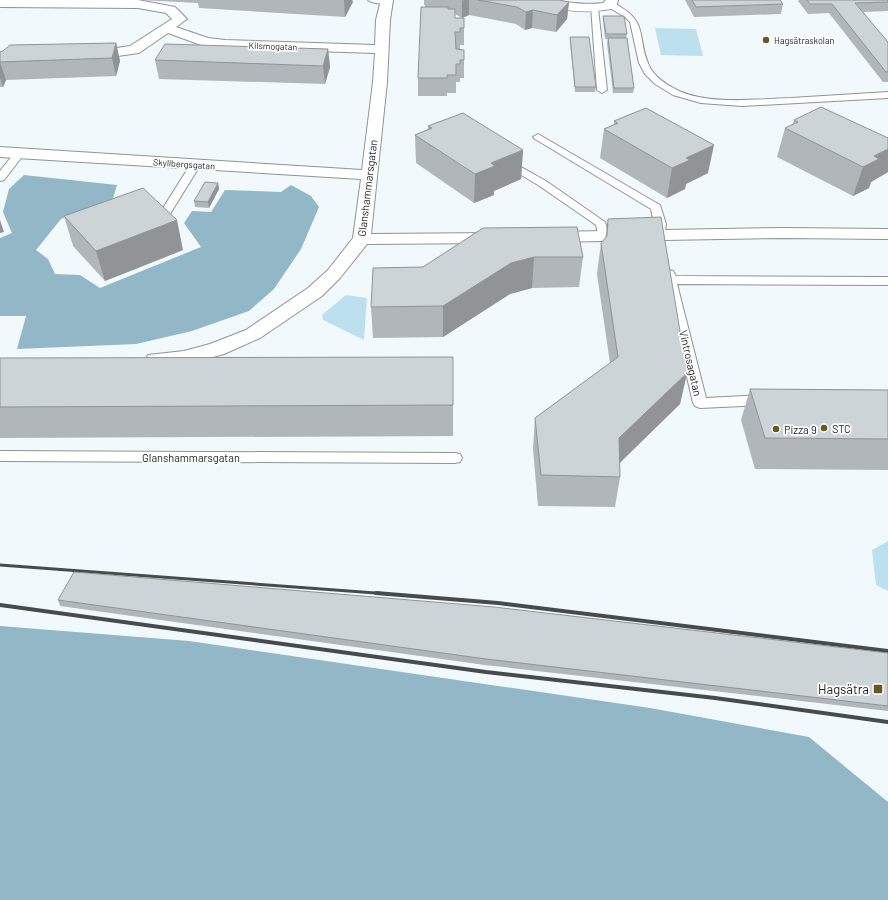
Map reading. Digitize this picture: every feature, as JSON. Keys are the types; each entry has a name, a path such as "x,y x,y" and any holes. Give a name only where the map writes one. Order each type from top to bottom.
{"street":[{"name":"Glanshammarsgatan","path":"137,362 184,358 217,349 253,334 315,292 334,274 362,239 382,49 382,0"},
{"path":"544,0 563,6 594,8 612,2"},
{"path":"0,3 138,4 170,10 180,19 134,50 96,56 72,56"},
{"name":"Kilsmogatan","path":"165,28 206,42 225,44 382,49"},
{"name":"Skyllbergsgatan","path":"0,152 369,175"},
{"path":"362,239 603,236 662,242 784,233 888,234"}],"lane":[{"path":"612,2 634,22 642,57 648,72 658,82 676,93 701,100 742,103 888,95"},
{"path":"594,8 602,90"},
{"path":"538,137 656,207 662,242"},
{"path":"0,178 20,153"},
{"path":"498,156 542,183 601,224 603,236"},
{"path":"137,204 166,212 196,164"},
{"name":"Vintrosagatan","path":"667,265 700,403 776,399"},
{"path":"671,280 888,281"},
{"name":"Glanshammarsgatan","path":"0,456 455,458"}],"shaded area":[{"path":"655,28 696,29 703,56 661,55"},
{"path":"24,175 117,185 112,202 61,219 36,250 48,259 55,274 80,275 100,288 201,247 184,223 192,211 211,212 225,190 281,192 291,185 311,196 319,207 301,249 274,289 249,311 192,331 136,344 17,349 26,316 0,316 0,238 12,233 3,212 9,189"},
{"path":"346,295 367,298 364,340 323,320 322,315"},
{"path":"888,541 888,591 876,585 872,550"},
{"path":"0,626 189,641 650,708 809,737 888,802 888,900 0,900"}],"building":[{"path":"478,0 559,0 569,2 557,15 533,10 526,12 517,7"},
{"path":"692,0 780,0 783,4 696,7"},
{"path":"807,0 888,0 888,2 855,3 888,42 888,72 886,72 832,4 810,4"},
{"path":"421,7 448,7 448,9 455,9 455,18 464,18 464,28 460,28 460,32 455,32 456,49 464,50 464,60 460,60 460,64 456,64 456,75 447,75 447,78 418,78"},
{"path":"603,16 624,16 627,34 606,34"},
{"path":"570,37 589,37 596,87 575,87"},
{"path":"608,38 627,38 634,88 614,88"},
{"path":"116,43 112,58 0,62 0,52 10,45"},
{"path":"165,44 328,49 323,66 155,60"},
{"path":"821,107 888,138 888,149 874,156 879,159 863,167 785,128 798,122 794,120"},
{"path":"646,108 714,145 686,158 690,160 672,168 604,129 618,123 614,121"},
{"path":"463,113 523,150 491,163 495,166 475,174 415,135 432,128 428,126"},
{"path":"205,182 218,183 208,202 194,201"},
{"path":"143,188 177,220 96,251 64,216"},
{"path":"661,217 687,373 619,438 620,477 541,475 535,418 618,357 601,243 607,236 608,219"},
{"path":"577,227 583,257 534,257 511,263 443,306 371,307 373,268 423,267 483,228"},
{"path":"453,357 453,405 0,407 0,358"},
{"path":"750,389 888,390 888,439 765,438"},
{"path":"74,572 494,607 888,653 888,706 486,659 58,600"}],"railway":[{"path":"0,565 380,593"},
{"path":"376,593 380,593"},
{"path":"380,593 389,594"},
{"path":"380,593 498,603 888,651"},
{"path":"0,605 486,672 715,698 888,722"}],"place":[{"name":"Hagsätraskolan","path":"766,40"},
{"name":"STC","path":"824,428"},
{"name":"Pizza 9","path":"776,429"},
{"name":"Hagsätra","path":"878,689"}]}
